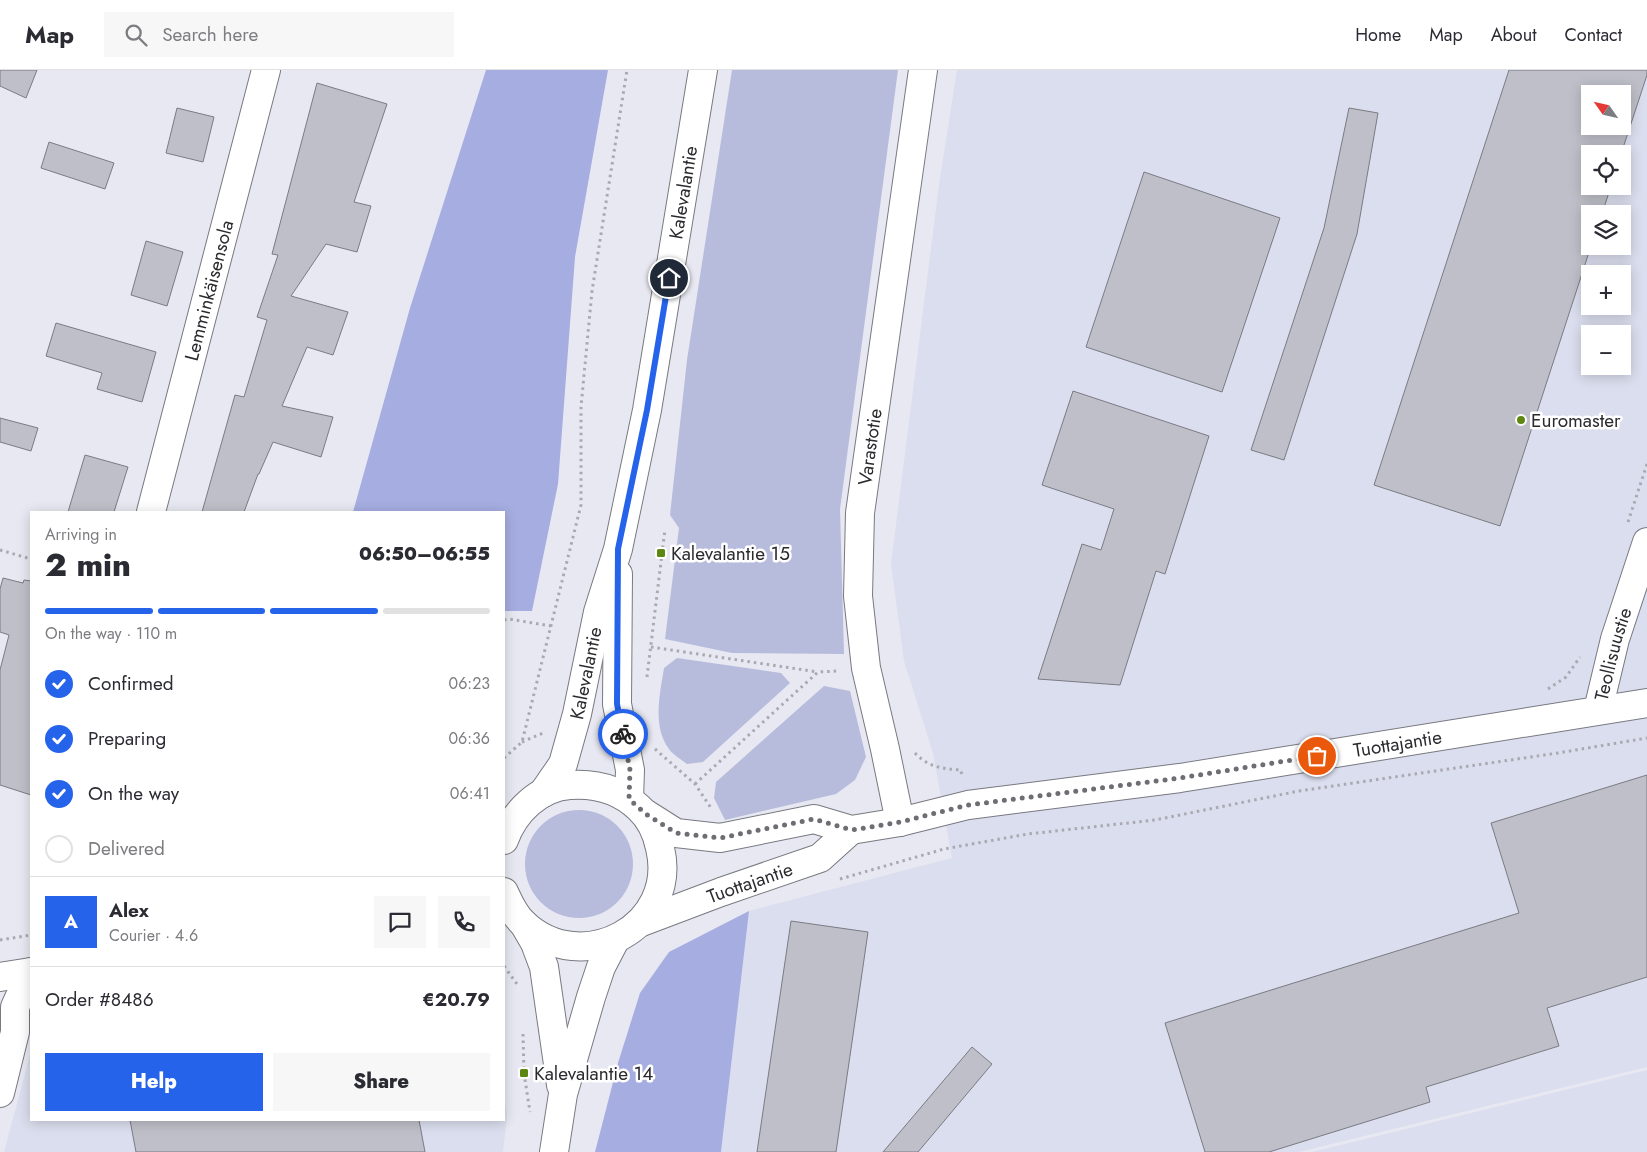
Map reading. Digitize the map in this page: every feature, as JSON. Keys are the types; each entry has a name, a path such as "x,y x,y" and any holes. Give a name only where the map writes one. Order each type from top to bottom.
{"street":[{"name":"Lemminkäisensola","path":"151,511 266,70"},
{"name":"Kalevalantie","path":"543,792 563,764 577,714 598,612 618,549 647,410 703,70"},
{"name":"Varastotie","path":"900,822 866,668 858,587 860,513 923,70"},
{"name":"Teollisuustie","path":"1598,710 1615,639 1647,542"},
{"name":"Kalevalantie","path":"618,549 617,704 637,807"},
{"name":"Tuottajantie","path":"543,792 564,785 587,783 609,788 676,833 720,838 814,819 852,830 900,822 968,805 1180,778 1647,703"},
{"path":"505,832 523,807 543,792"},
{"path":"511,908 539,935 557,944 576,947 596,946 615,940 628,932 639,923 653,904 662,881 663,858 657,835 637,807"},
{"name":"Tuottajantie","path":"639,923 820,858 852,830"},
{"path":"511,908 535,943 544,967 563,1094"},
{"path":"554,1152 563,1094 601,968 615,940"},
{"path":"0,977 30,972"},
{"path":"0,1093 15,1032 15,1007 30,974"}],"path":[{"path":"505,757 522,742 581,505 581,407 592,291 627,70"},
{"path":"665,529 651,647 818,672"},
{"path":"0,550 30,559"},
{"path":"505,620 551,626"},
{"path":"833,881 944,849 1028,834 1155,820 1299,792 1647,738"},
{"path":"0,940 30,934"},
{"path":"505,967 518,986"},
{"path":"523,1029 524,1073 532,1120"}],"shaded area":[{"path":"486,70 608,70 575,257 558,484 532,611 505,611 505,511 353,511 410,308"},
{"path":"732,70 898,70 840,509 844,654 732,653 665,639 679,528 670,515 687,360"},
{"path":"957,70 1647,70 1647,1067 1299,1152 721,1152 749,911 952,858 933,753 904,661 891,564 939,185"},
{"path":"677,658 781,673 790,683 703,762 687,764 669,749 660,730 659,720 659,699 664,668"},
{"path":"824,686 850,691 866,757 855,780 836,794 725,820 714,798 716,782"},
{"path":"579,810 600,814 617,826 629,843 633,864 629,885 617,902 600,914 579,918 558,914 541,902 529,885 525,864 529,843 541,826 558,814"},
{"path":"749,911 721,1152 595,1152 618,1063 640,993 669,952"},
{"path":"30,1055 30,1121 505,1121 505,1101 507,1116 503,1152 4,1152"},
{"path":"1647,1070 1647,1152 1312,1152"}],"building":[{"path":"0,70 37,70 26,98 0,86"},
{"path":"1509,70 1647,70 1631,124 1631,85 1581,85 1581,135 1627,135 1624,145 1581,145 1581,195 1608,195 1605,205 1581,205 1581,255 1588,255 1585,265 1581,265 1581,277 1500,526 1374,485"},
{"path":"317,83 387,104 354,202 371,206 357,252 326,244 291,296 348,312 333,355 307,347 282,406 333,417 321,457 273,442 258,474 244,511 202,511 235,395 244,397 267,320 257,317 278,255 272,254"},
{"path":"177,108 214,117 203,162 166,153"},
{"path":"1349,108 1378,113 1357,234 1284,460 1251,450 1324,228"},
{"path":"49,142 114,163 105,189 41,168"},
{"path":"1144,172 1280,218 1222,392 1086,347"},
{"path":"146,241 183,252 167,306 131,295"},
{"path":"56,323 156,352 142,402 97,389 102,373 46,356"},
{"path":"1073,391 1209,436 1165,574 1156,571 1120,685 1038,679 1082,544 1101,550 1114,509 1042,485"},
{"path":"0,418 38,428 31,451 0,442"},
{"path":"85,455 128,467 114,511 68,511"},
{"path":"3,578 23,583 24,580 30,581 30,795 0,785 0,670 9,635 0,632 0,589"},
{"path":"1647,775 1647,977 1547,1008 1559,1046 1426,1087 1430,1102 1269,1152 1205,1152 1165,1023 1519,913 1491,823"},
{"path":"791,921 868,932 836,1152 757,1152"},
{"path":"972,1047 992,1064 918,1152 883,1152"},
{"path":"130,1121 419,1121 425,1152 136,1152"}],"way so far":[{"path":"623,734 630,770 629,799 646,814 676,833 720,838 814,819 852,830 900,822 968,805 1180,778 1317,756"}],"place":[{"name":"Euromaster","path":"1521,420"},
{"name":"Kalevalantie 15","path":"661,553"},
{"name":"Kalevalantie 14","path":"524,1073"}],"route":[{"path":"623,734 617,704 618,549 647,410 669,278"}]}
